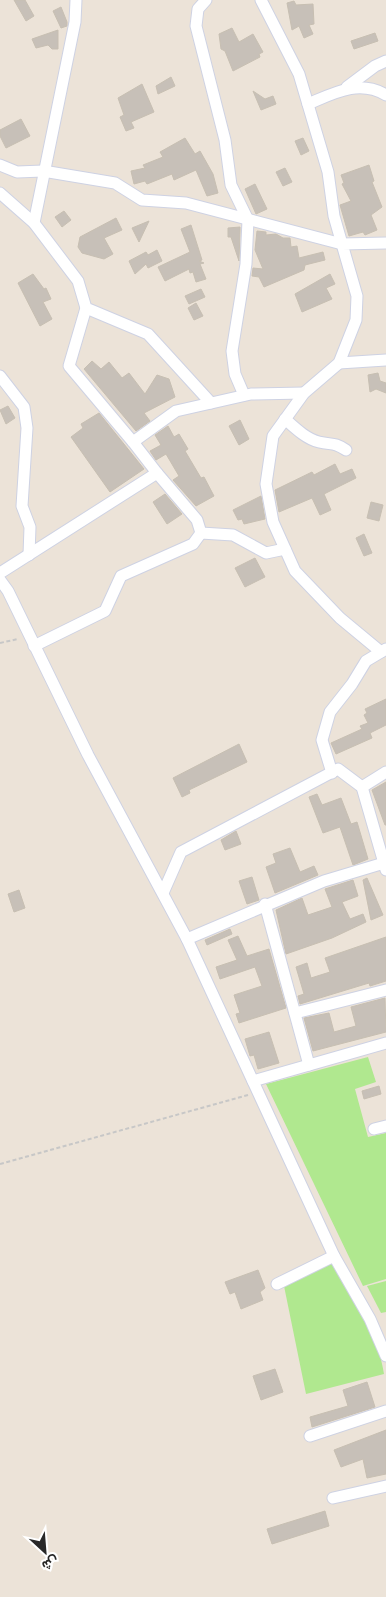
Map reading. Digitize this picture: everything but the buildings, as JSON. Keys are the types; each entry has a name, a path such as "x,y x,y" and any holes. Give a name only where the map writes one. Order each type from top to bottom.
{"street":[{"path":"34,223 40,198 43,171 75,22 76,0"},
{"path":"206,0 198,9 196,26 226,140 231,185 248,220 246,264 232,351 234,374 244,395"},
{"path":"261,0 299,74 328,172 334,216 357,296 356,320 339,363 304,392 273,436 266,484 274,522 295,571 340,618 384,651 366,661 352,684 330,712 322,740 332,773"},
{"path":"308,104 347,87 375,66 386,61"},
{"path":"347,87 375,88 386,95"},
{"path":"0,165 17,172 43,171 115,183 142,200 186,203 342,244 386,243"},
{"path":"0,193 34,223 78,281 86,308 69,366 197,520 201,533"},
{"path":"86,308 148,334 210,403"},
{"path":"339,363 386,361"},
{"path":"0,376 24,407 28,428 22,506 30,527 29,555"},
{"path":"133,442 176,411 244,395 304,392"},
{"path":"285,419 301,433 318,442 334,442 346,450"},
{"path":"0,573 157,473"},
{"path":"201,533 233,535 266,553 285,549"},
{"path":"32,641 105,611 121,576 193,544 201,533"},
{"path":"0,580 8,590 88,755 187,938 334,1256 370,1319 386,1356"},
{"path":"164,893 181,852 338,770 362,787 381,840 385,867 324,880 187,938"},
{"path":"362,787 386,772"},
{"path":"265,904 309,1065"},
{"path":"295,1013 386,990"},
{"path":"255,1087 309,1065 386,1043"},
{"path":"374,1129 386,1126"},
{"path":"277,1284 334,1256"},
{"path":"310,1436 386,1411"},
{"path":"333,1498 386,1486"}],"path":[{"path":"0,643 32,641"},
{"path":"0,1164 255,1087"}],"green space":[{"path":"368,1057 376,1082 355,1089 368,1137 386,1133 386,1279 363,1286 266,1084"},
{"path":"334,1262 371,1330 384,1374 306,1394 284,1286"},
{"path":"386,1281 386,1312 381,1313 367,1286"}]}
